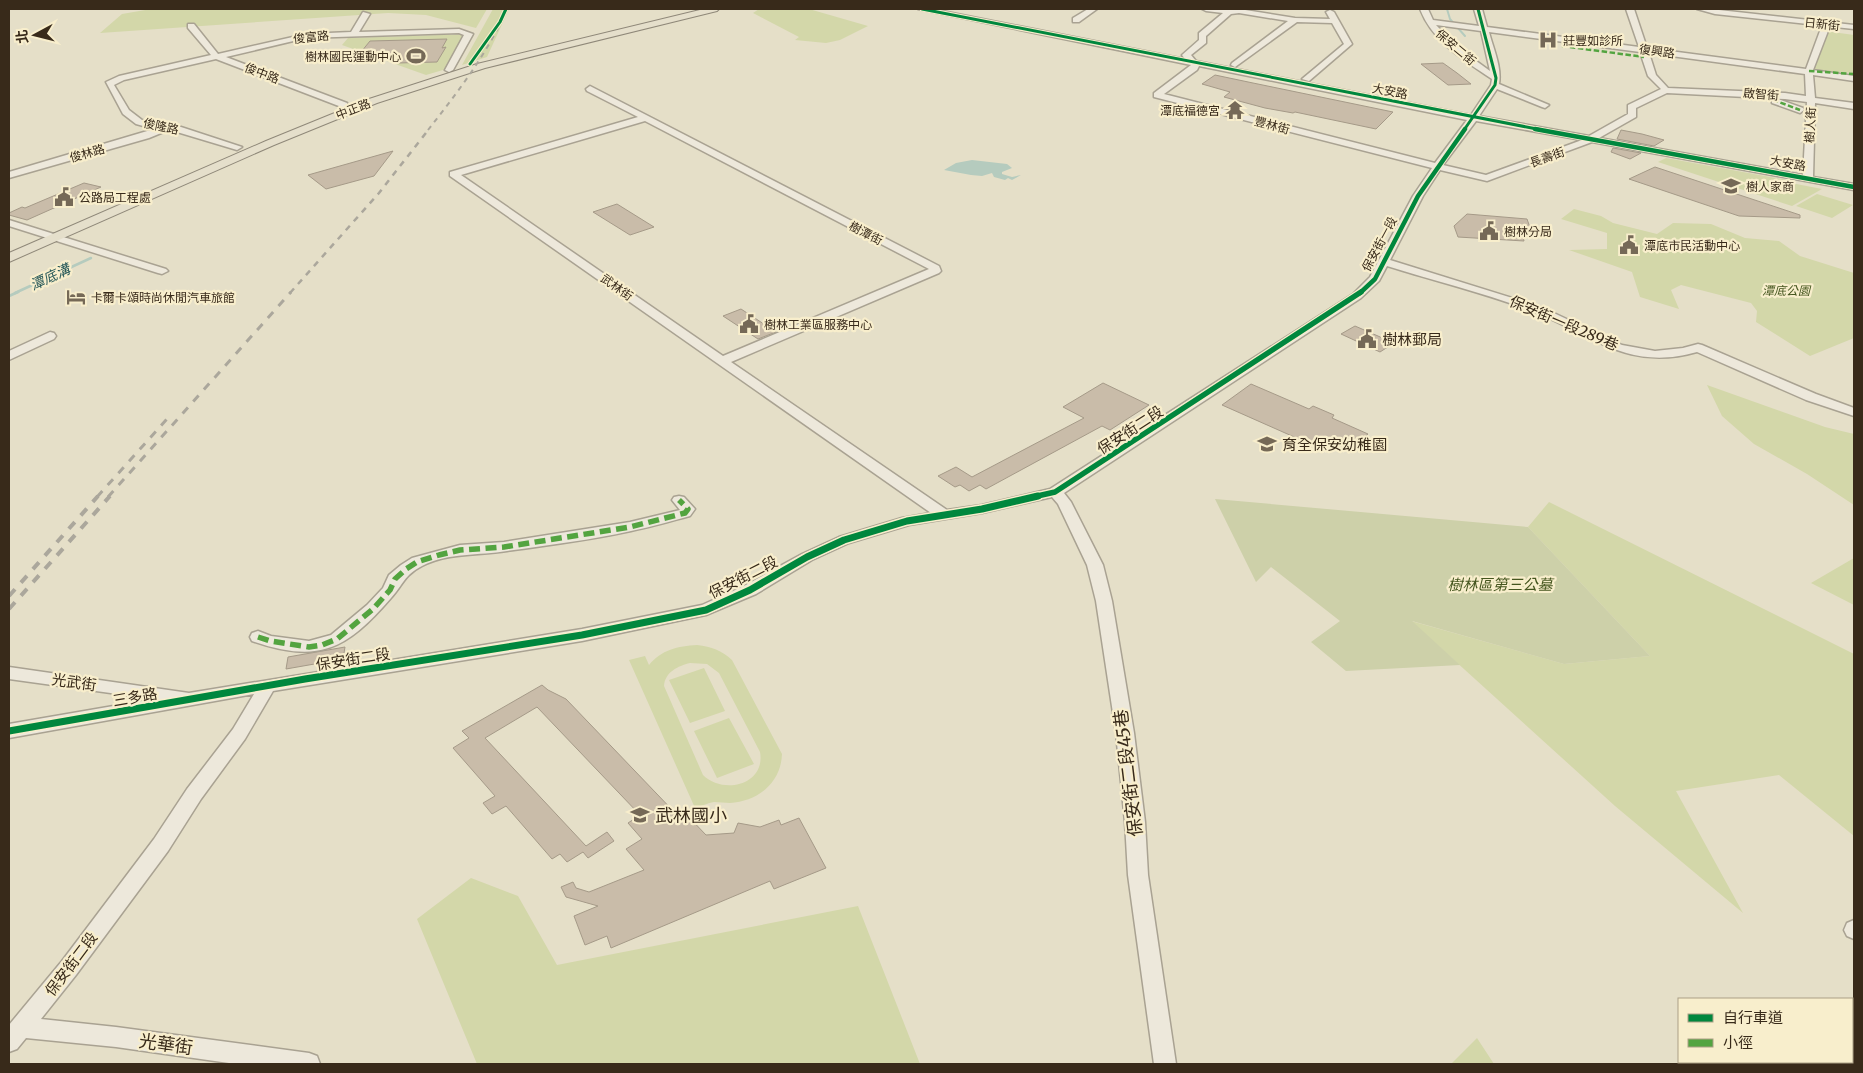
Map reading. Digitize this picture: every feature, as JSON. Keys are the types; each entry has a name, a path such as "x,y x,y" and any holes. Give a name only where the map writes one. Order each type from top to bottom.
{"main road":[{"name":"中正路","path":"9,247 237,147 344,105 444,74 481,66 690,9"},
{"path":"598,34 702,9"},
{"name":"中正路","path":"598,34 714,9"},
{"name":"中正路","path":"9,258 308,127 444,74"},
{"path":"87,212 103,217"}],"street":[{"name":"大安路","path":"922,9 946,11 1195,64 1807,176 1854,187"},
{"name":"大安路","path":"955,9 1306,79 1475,116"},
{"path":"1076,20 1094,9"},
{"path":"1206,9 1229,12 1239,10 1295,20 1334,21"},
{"name":"保安二街","path":"1424,9 1429,22 1438,36 1449,45 1496,82 1545,105"},
{"path":"1478,9 1491,53 1496,82"},
{"path":"1630,9 1641,48 1652,76 1666,90"},
{"name":"日新街","path":"1701,9 1854,27"},
{"path":"1306,79 1348,44 1330,11"},
{"path":"1195,64 1186,55 1203,41 1202,35 1229,12"},
{"path":"354,34 366,14"},
{"path":"1235,65 1295,20"},
{"name":"復興路","path":"1429,22 1482,27 1854,78"},
{"path":"1820,24 1824,30 1809,72 1854,74"},
{"name":"俊中路","path":"191,26 216,56 344,105"},
{"name":"俊富路","path":"115,80 299,37 459,31 469,34 444,74"},
{"name":"豐林街","path":"1195,64 1194,68 1157,95 1437,167"},
{"name":"樹人街","path":"1807,176 1811,99 1809,72"},
{"name":"俊隆路","path":"115,80 110,85 126,112 138,122 148,126 178,129 237,147"},
{"name":"保安街一段","path":"1174,415 1357,296 1375,279 1407,215 1437,167 1475,116 1496,82"},
{"name":"樹潭街","path":"590,89 935,268 935,271 722,361"},
{"name":"啟智街","path":"1666,90 1758,94 1811,99 1854,106"},
{"name":"長壽街","path":"1437,167 1487,178 1596,137 1633,115 1631,107 1666,90"},
{"path":"1758,94 1800,110"},
{"name":"武林街","path":"645,118 453,174 944,515"},
{"name":"俊林路","path":"9,174 146,136 164,128"},
{"name":"大安路","path":"1807,176 1854,182"},
{"path":"9,223 162,271"},
{"name":"保安街一段289巷","path":"1385,262 1537,309 1619,348 1655,355 1684,352 1698,348 1811,397 1854,412"},
{"path":"9,356 50,336"},
{"name":"保安街二段","path":"16,1034 69,968 161,845 194,794 253,712 266,687 582,635 706,610 750,590 806,557 844,540 896,524 988,508 1055,492 1174,415"},
{"name":"保安街二段45巷","path":"1055,492 1064,502 1095,565 1104,600 1125,733 1135,822 1138,875 1165,1064"},
{"path":"258,637 270,641 309,647 322,645 337,639 373,610 390,590 394,579 417,562 460,550 504,546 646,524 685,513 688,509 679,500"},
{"name":"光武街","path":"9,673 199,699"},
{"name":"三多路","path":"9,731 266,687"},
{"name":"光華街","path":"16,1034 116,1037 301,1064"}],"green space":[{"path":"151,9 487,9 476,28 426,15 388,13 100,33 122,14"},
{"path":"493,9 509,9 487,57 462,65"},
{"path":"759,9 809,9 868,26 840,40 826,43 795,40 799,37 753,13"},
{"path":"1825,31 1854,35 1854,73 1813,71"},
{"name":"樹林國民運動中心","path":"473,34 453,67 426,75 342,45 348,38"},
{"path":"1666,158 1787,180 1786,182 1822,189 1792,206 1658,162"},
{"path":"1817,194 1853,205 1832,218 1796,206"},
{"name":"潭底公園","path":"1574,209 1601,216 1613,223 1657,234 1673,223 1711,224 1745,238 1779,241 1800,256 1854,273 1854,338 1810,356 1756,322 1757,311 1751,303 1681,285 1671,290 1679,309 1640,297 1632,272 1569,250 1607,249 1607,233 1561,219"},
{"path":"1707,385 1825,427 1854,434 1854,505 1807,474 1754,444 1722,416"},
{"name":"樹林區第三公墓","path":"1215,499 1528,527 1650,656 1564,664 1412,621 1460,665 1346,671 1311,642 1340,621 1271,567 1256,582"},
{"path":"1549,502 1854,654 1854,836 1779,775 1676,791 1743,913 1615,806 1411,621 1564,664 1650,656 1528,527"},
{"path":"1854,558 1854,605 1811,583"},
{"path":"697,645 712,648 720,651 732,660 782,754 781,764 772,782 766,789 750,799 730,803 714,802 695,808 629,660 645,656 649,665 664,652","holes":["690,663 707,664 719,673 760,752 760,763 756,772 750,779 741,783 721,784 711,781 703,775 664,686 667,677 677,668"]},
{"path":"704,668 725,711 690,723 669,680"},
{"path":"729,718 754,764 717,778 694,731"},
{"path":"471,878 518,896 557,965 858,906 920,1064 477,1064 417,919"},
{"path":"1477,1038 1494,1064 1451,1064"}],"shaded area":[{"path":"972,160 1007,164 1012,168 1002,172 1002,174 1012,177 1021,175 1012,180 1008,178 1005,180 994,177 992,173 982,176 944,170 956,163"}],"building":[{"name":"樹林國民運動中心","path":"447,39 442,48 446,47 437,62 398,63 399,61 391,61 393,58 372,58 377,52 361,52 370,41"},
{"path":"1443,63 1471,84 1448,85 1421,64"},
{"path":"1215,75 1393,112 1376,129 1295,112 1265,108 1224,97 1230,92 1202,84"},
{"path":"1621,130 1664,140 1654,146 1617,139"},
{"path":"1613,148 1641,153 1630,159 1611,152"},
{"path":"393,151 374,176 326,189 308,175"},
{"path":"1655,167 1800,215 1800,218 1739,216 1629,179"},
{"name":"公路局工程處","path":"84,183 101,187 27,220 9,215 9,213 22,207 25,208"},
{"path":"617,204 654,227 630,235 593,212"},
{"name":"樹林分局","path":"1467,214 1527,219 1533,236 1523,236 1524,241 1458,237 1454,226"},
{"name":"樹林工業區服務中心","path":"741,309 776,332 758,339 723,316"},
{"name":"樹林郵局","path":"1355,326 1394,343 1380,352 1341,334"},
{"path":"1103,383 1149,405 1110,430 1102,426 986,489 980,485 969,491 960,485 955,487 938,476 956,467 972,477 1084,418 1063,407"},
{"path":"1251,384 1309,409 1313,406 1334,415 1332,418 1368,434 1352,447 1340,442 1328,452 1222,405"},
{"path":"345,647 343,659 286,669 288,657"},
{"path":"542,685 566,699 679,817 685,813 706,835 734,833 738,823 760,827 779,820 781,825 799,818 826,868 774,889 770,881 611,948 607,936 585,945 574,916 598,906 566,897 561,887 573,882 576,888 589,892 644,870 626,849 642,839 628,823 640,815 537,707 485,738 586,846 607,832 614,841 588,858 583,852 567,862 560,854 552,859 506,806 492,814 483,803 495,796 453,748 469,738 462,731"}],"waterway":[{"path":"1447,9 1450,19 1465,36"},
{"name":"潭底溝","path":"15,293 91,258"},
{"name":"潭底溝","path":"9,296 18,292"}],"railway":[{"path":"428,130 481,57 507,9"},
{"path":"290,293 379,193 429,129"},
{"path":"108,497 291,292"},
{"path":"97,497 167,419"},
{"path":"9,596 98,496"},
{"path":"9,609 110,496"}],"marked path":[{"path":"1562,46 1644,57"},
{"path":"1809,71 1854,74"},
{"path":"1758,94 1800,110"},
{"path":"258,637 270,641 309,647 322,645 337,639 373,609 390,590 395,579 417,562 460,550 504,547 630,527 685,513 688,509 679,500"}],"cycle path":[{"path":"470,64 500,22 506,9"},
{"path":"922,9 1473,118 1854,187"},
{"path":"9,731 305,679 582,635 706,610 750,590 807,557 844,540 907,521 982,509 1055,492 1357,296 1375,279 1418,196 1495,85 1496,78 1491,53 1478,9"}],"place":[{"name":"莊豐如診所","path":"1548,40"},
{"name":"樹林國民運動中心","path":"416,56"},
{"name":"潭底福德宮","path":"1235,110"},
{"name":"樹人家商","path":"1731,186"},
{"name":"公路局工程處","path":"64,197"},
{"name":"樹林分局","path":"1489,231"},
{"name":"潭底市民活動中心","path":"1629,245"},
{"name":"卡爾卡頌時尚休閒汽車旅館","path":"76,297"},
{"name":"樹林工業區服務中心","path":"749,324"},
{"name":"樹林郵局","path":"1367,339"},
{"name":"育全保安幼稚園","path":"1267,444"},
{"name":"武林國小","path":"640,815"}]}
